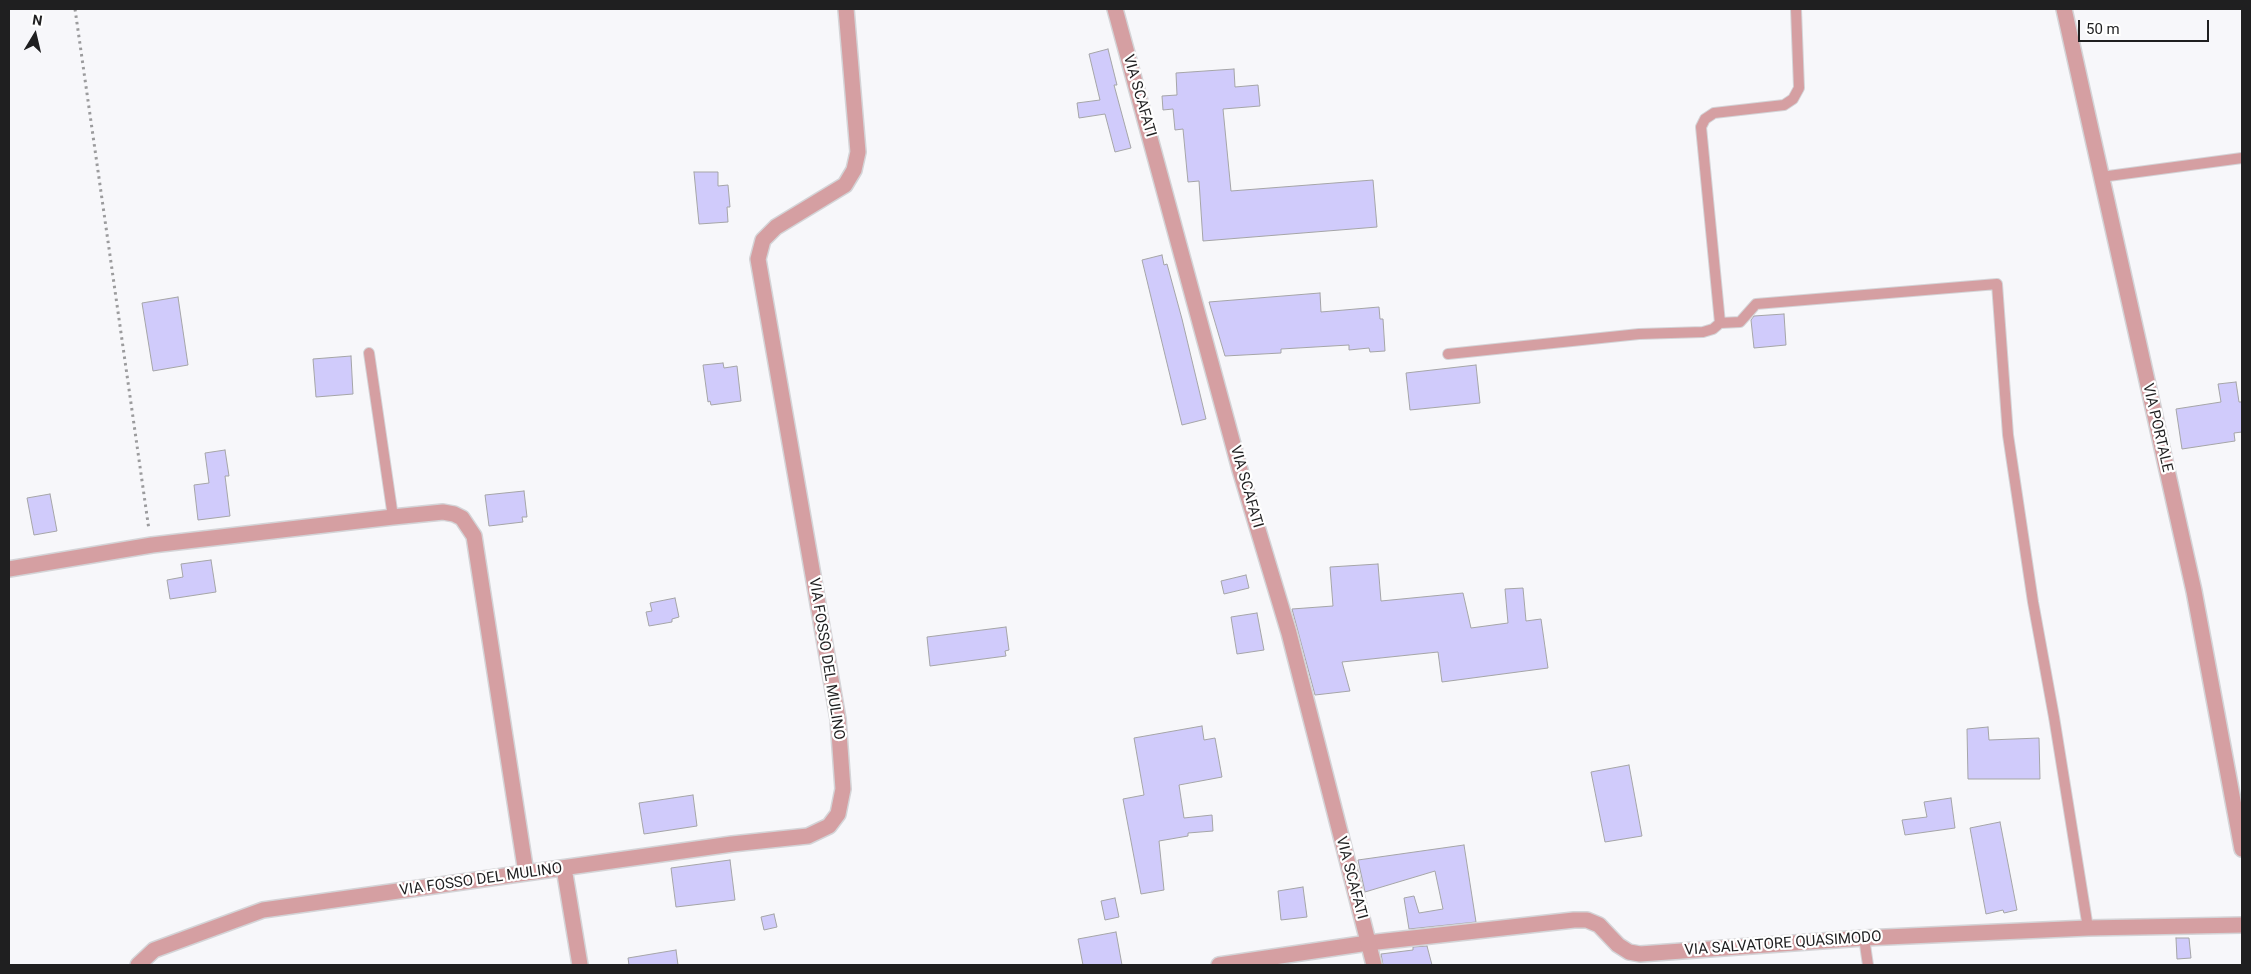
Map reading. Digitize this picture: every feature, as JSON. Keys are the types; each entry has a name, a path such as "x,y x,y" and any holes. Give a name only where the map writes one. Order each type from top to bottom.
{"street":[{"name":"VIA FOSSO DEL MULINO","path":"138,965 154,950 263,910 732,844 808,836 829,826 838,814 843,788 838,719 758,259 763,240 776,227 845,185 854,170 858,152 846,9"},
{"name":"VIA SCAFATI","path":"1115,9 1240,470 1289,632 1374,965"},
{"name":"VIA PORTALE","path":"2064,9 2194,591 2242,849"},
{"path":"9,569 152,545 393,517 434,513 454,514 462,518 470,526 474,536 526,874"},
{"path":"564,868 580,965"},
{"name":"VIA SALVATORE QUASIMODO","path":"1219,965 1368,943 1574,920 1587,920 1599,925 1618,945 1629,952 1640,954 1864,938 2088,928 2242,925"}],"lane":[{"path":"1720,323 1701,127 1705,120 1714,113 1784,106 1793,100 1799,88 1796,9"},
{"path":"2101,177 2242,158"},
{"path":"1448,354 1639,334 1703,332 1713,329 1720,323 1740,322 1756,304 1996,284 2010,453 2088,928"},
{"path":"369,353 393,517"},
{"path":"1864,938 1868,965"}],"path":[{"path":"75,9 152,545"}],"building":[{"path":"1108,49 1117,85 1114,85 1131,148 1115,152 1105,114 1079,118 1077,103 1100,100 1089,54"},
{"path":"1234,69 1235,87 1258,85 1260,106 1223,109 1231,191 1373,180 1377,227 1203,241 1199,181 1188,182 1183,129 1175,130 1173,109 1163,110 1162,96 1177,95 1176,73"},
{"path":"694,172 718,172 718,186 728,185 730,207 727,207 728,222 699,224"},
{"path":"1162,255 1164,265 1167,264 1182,319 1206,419 1182,425 1142,260"},
{"path":"1320,293 1321,312 1379,307 1380,319 1383,319 1385,351 1370,352 1369,348 1349,350 1349,345 1281,349 1281,353 1225,356 1209,302"},
{"path":"178,297 188,365 153,371 142,303"},
{"path":"1784,314 1786,345 1754,348 1751,320 1754,316"},
{"path":"351,356 353,394 316,397 313,359"},
{"path":"723,363 724,368 737,366 741,401 711,405 710,401 708,402 703,365"},
{"path":"1476,365 1480,403 1410,410 1406,373"},
{"path":"2236,382 2239,402 2242,402 2242,432 2234,433 2235,441 2182,449 2176,409 2221,402 2218,384"},
{"path":"225,450 229,476 225,476 230,516 198,520 194,485 209,483 205,453"},
{"path":"524,491 527,517 522,517 523,522 489,526 485,495"},
{"path":"50,494 57,531 34,535 27,498"},
{"path":"211,560 216,592 170,599 167,580 183,577 181,564"},
{"path":"1378,564 1381,601 1463,593 1471,628 1508,623 1505,589 1523,588 1526,621 1541,619 1548,668 1442,682 1438,652 1342,662 1350,691 1315,695 1292,609 1333,606 1330,567"},
{"path":"1246,575 1249,588 1224,594 1221,581"},
{"path":"675,598 679,617 672,619 672,622 649,626 646,612 652,611 650,603"},
{"path":"1257,613 1264,650 1237,654 1231,617"},
{"path":"1006,627 1009,650 1005,651 1006,656 930,666 927,637"},
{"path":"1202,726 1204,740 1215,738 1222,777 1179,785 1184,818 1212,815 1213,831 1188,833 1188,836 1159,841 1164,890 1141,894 1123,799 1144,795 1134,738"},
{"path":"1988,727 1989,740 2039,738 2040,779 1968,779 1967,729"},
{"path":"1629,765 1642,836 1605,842 1591,772"},
{"path":"693,795 697,826 644,834 639,803"},
{"path":"1951,798 1955,828 1905,835 1902,820 1927,817 1924,802"},
{"path":"2000,822 2017,910 2004,913 2003,910 1986,914 1970,828"},
{"path":"1464,845 1476,922 1409,929 1404,898 1414,896 1419,913 1443,909 1435,871 1365,892 1358,860"},
{"path":"730,860 735,900 676,907 671,868"},
{"path":"1303,887 1307,917 1281,920 1278,891"},
{"path":"1115,898 1119,917 1105,920 1101,901"},
{"path":"774,914 777,927 764,930 761,917"},
{"path":"1116,932 1122,965 1083,965 1078,939"},
{"path":"2176,938 2189,938 2191,958 2177,959"},
{"path":"1427,946 1432,965 1383,965 1381,954 1413,950 1413,947"},
{"path":"676,950 678,965 629,965 628,958"}]}
